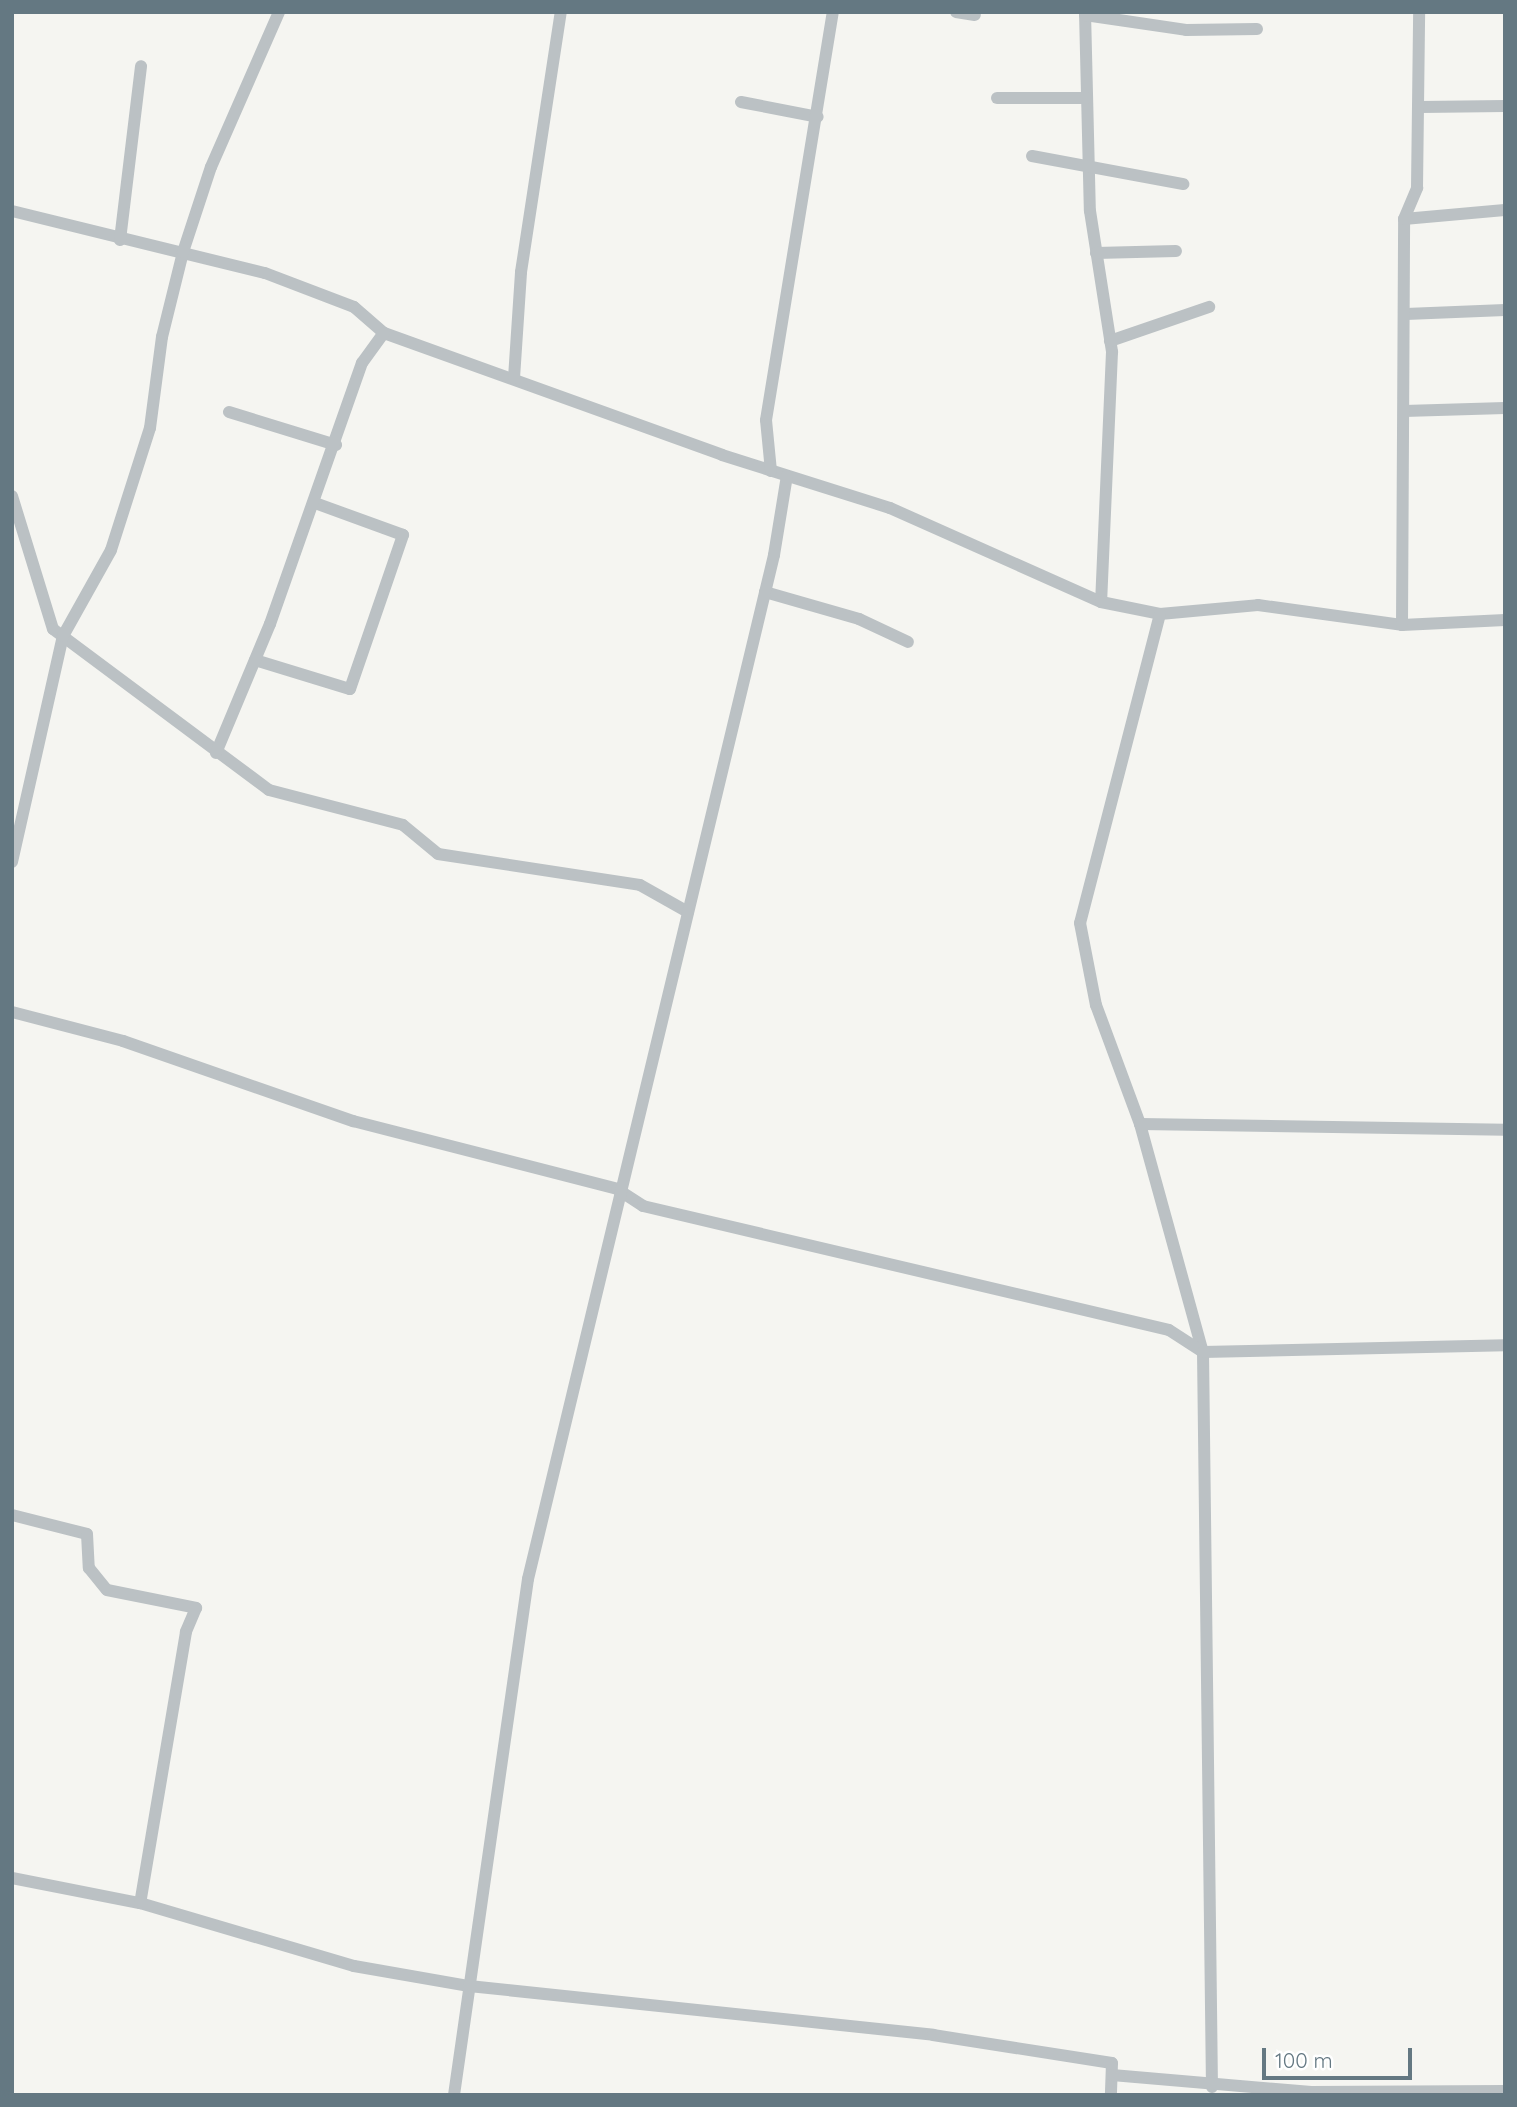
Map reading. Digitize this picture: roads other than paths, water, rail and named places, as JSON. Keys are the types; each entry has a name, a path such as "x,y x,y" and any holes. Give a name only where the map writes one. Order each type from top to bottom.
{"street":[{"path":"12,862 63,636 101,576 141,458 183,252 211,167 279,12"},
{"path":"514,378 521,272 561,12"},
{"path":"771,471 766,421 818,117 833,12"},
{"path":"956,12 975,15"},
{"path":"1402,625 1406,314 1404,219 1417,188 1421,107 1419,12"},
{"path":"1101,602 1110,341 1088,170 1085,14 1186,30 1257,29"},
{"path":"120,240 141,66"},
{"path":"997,98 1086,98"},
{"path":"741,102 818,117"},
{"path":"1421,107 1505,106"},
{"path":"1032,156 1088,170 1183,184"},
{"path":"1404,219 1505,210"},
{"path":"12,211 120,240 213,256 354,307 384,333 771,471 890,508 1101,602 1160,614 1258,605 1402,625 1505,620"},
{"path":"1097,253 1176,251"},
{"path":"1110,341 1209,307"},
{"path":"1406,314 1505,310"},
{"path":"216,753 315,503 362,363 384,333"},
{"path":"1404,411 1505,408"},
{"path":"229,412 336,445"},
{"path":"454,2095 528,1578 617,1189 688,912 765,592 787,476"},
{"path":"12,496 38,588 53,629 269,790 402,825 438,854 640,885 688,912"},
{"path":"255,660 350,689 403,535 315,503"},
{"path":"765,592 859,619 908,642"},
{"path":"1160,614 1080,923 1096,1005 1140,1124 1203,1352 1212,2087"},
{"path":"12,1012 123,1041 353,1121 617,1189 643,1206 1169,1330 1203,1352 1505,1345"},
{"path":"1140,1124 1505,1129"},
{"path":"12,1515 87,1534 89,1568 107,1590 196,1608 186,1632 140,1903"},
{"path":"12,1878 140,1903 354,1966 470,1986 933,2035 1112,2063 1111,2095"},
{"path":"1112,2075 1212,2087 1421,2094 1505,2091"}]}
